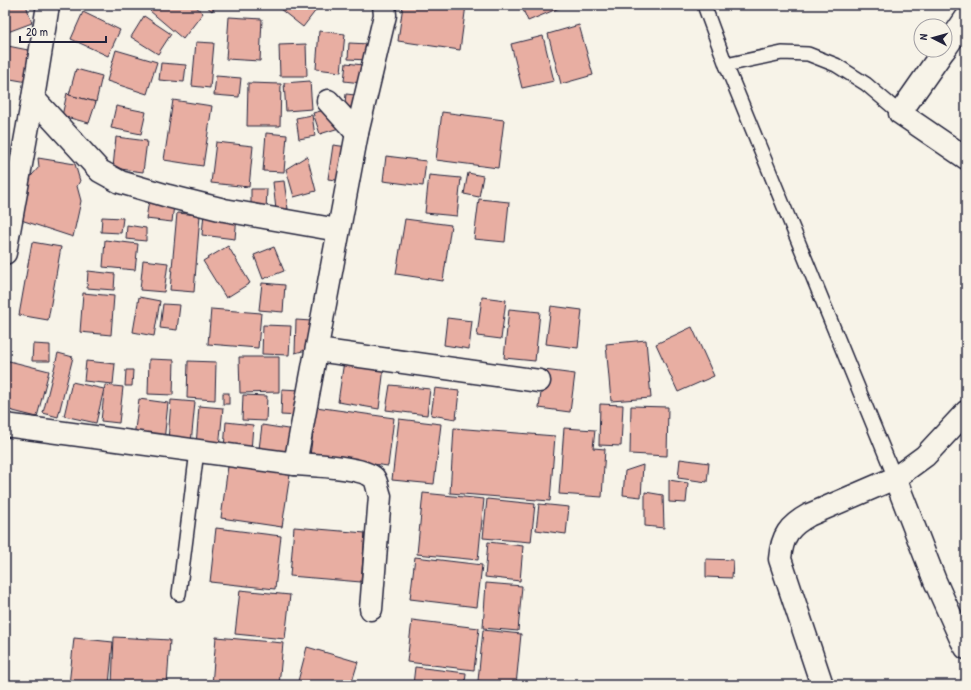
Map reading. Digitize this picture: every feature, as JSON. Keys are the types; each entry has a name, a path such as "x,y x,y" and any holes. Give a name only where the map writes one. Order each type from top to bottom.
{"street":[{"path":"5,253 48,5"},
{"path":"295,464 357,134 386,15 384,5"},
{"path":"953,36 966,18"},
{"path":"938,58 900,113 966,158"},
{"path":"33,98 100,171 120,182 224,210 338,230"},
{"path":"328,101 357,134"},
{"path":"317,350 539,381"},
{"path":"822,685 818,670 801,627 780,559 781,548 787,532 796,522 809,515 895,478 925,456 966,412"},
{"path":"5,425 295,464 356,470 369,475 375,479 380,496 371,609"},
{"path":"895,478 935,581 966,648"}],"lane":[{"path":"704,5 726,65 895,478"},
{"path":"726,65 782,53 808,54 836,65 866,84 900,113"},
{"path":"179,594 197,451"}],"building":[{"path":"5,5 26,5 32,23 5,33"},
{"path":"155,5 194,5 203,13 183,39 150,11"},
{"path":"205,5 217,5 212,11"},
{"path":"275,5 320,5 303,27"},
{"path":"403,5 466,5 460,50 398,41"},
{"path":"521,5 563,5 564,6 528,21"},
{"path":"83,12 120,30 108,56 71,39"},
{"path":"144,16 171,34 158,54 131,37"},
{"path":"229,17 262,19 260,61 226,59"},
{"path":"579,25 593,75 561,84 548,34"},
{"path":"319,31 345,34 341,72 316,69"},
{"path":"543,36 554,81 522,88 511,44"},
{"path":"196,42 214,43 210,88 192,86"},
{"path":"349,43 369,44 368,60 348,59"},
{"path":"306,44 307,76 280,76 279,45"},
{"path":"8,46 38,52 33,83 5,78 5,63"},
{"path":"116,50 157,62 147,94 107,81"},
{"path":"161,63 186,65 184,82 159,80"},
{"path":"346,63 363,65 361,83 344,81"},
{"path":"76,69 102,76 96,102 69,95"},
{"path":"216,76 241,78 239,97 214,95"},
{"path":"310,81 312,109 286,111 284,83"},
{"path":"248,83 281,84 280,126 247,126"},
{"path":"67,93 69,95 96,102 89,123 62,116"},
{"path":"346,94 373,97 370,116 344,113"},
{"path":"173,100 212,106 203,166 164,160"},
{"path":"116,106 146,112 141,134 111,128"},
{"path":"332,108 339,128 320,134 313,113"},
{"path":"442,112 504,120 498,168 436,160"},
{"path":"312,115 315,136 299,139 296,118"},
{"path":"266,133 287,135 284,172 263,171"},
{"path":"116,137 147,141 143,172 113,168"},
{"path":"216,142 253,146 249,187 211,183"},
{"path":"333,145 348,147 343,181 328,179"},
{"path":"307,156 316,191 294,197 286,169"},
{"path":"386,156 426,161 423,186 383,181"},
{"path":"38,158 75,164 80,181 77,186 81,201 73,237 21,220 26,182 39,167"},
{"path":"468,173 483,176 479,197 464,194"},
{"path":"429,175 461,178 457,216 425,213"},
{"path":"284,181 288,209 276,210 273,182"},
{"path":"251,189 267,189 266,211 251,211"},
{"path":"479,199 509,202 505,242 474,239"},
{"path":"149,200 174,204 172,222 146,219"},
{"path":"177,213 200,215 194,292 170,290"},
{"path":"204,213 237,216 235,239 202,235"},
{"path":"102,217 123,218 121,233 101,232"},
{"path":"405,219 451,225 443,281 396,274"},
{"path":"127,225 146,228 146,241 126,239"},
{"path":"105,240 138,244 135,270 103,267"},
{"path":"32,242 61,247 48,320 19,315"},
{"path":"228,246 250,283 226,298 203,261"},
{"path":"274,247 284,271 263,279 254,255"},
{"path":"143,260 168,263 164,292 140,290"},
{"path":"88,271 115,274 114,290 87,288"},
{"path":"262,283 285,285 283,312 259,310"},
{"path":"83,293 114,296 111,335 80,332"},
{"path":"139,297 160,301 154,336 133,332"},
{"path":"482,297 506,300 501,339 477,336"},
{"path":"163,304 180,305 177,330 160,328"},
{"path":"551,306 582,310 578,348 546,344"},
{"path":"211,309 261,313 258,348 208,344"},
{"path":"509,309 540,312 535,361 504,358"},
{"path":"447,318 472,321 469,349 444,345"},
{"path":"296,320 311,321 310,349 295,353"},
{"path":"263,325 291,326 289,355 262,354"},
{"path":"692,327 714,376 678,392 656,344"},
{"path":"646,340 651,398 611,401 606,344"},
{"path":"33,344 50,345 50,361 32,361"},
{"path":"58,353 73,357 58,417 43,413"},
{"path":"239,357 279,357 279,392 240,393"},
{"path":"149,359 174,360 173,395 148,394"},
{"path":"5,360 49,371 37,417 5,409"},
{"path":"86,361 115,364 113,384 84,381"},
{"path":"188,361 216,362 215,400 187,398"},
{"path":"344,361 384,367 379,409 338,402"},
{"path":"126,370 133,370 132,386 125,386"},
{"path":"544,370 575,374 570,412 539,408"},
{"path":"72,382 104,389 96,423 64,416"},
{"path":"105,385 123,387 119,423 101,421"},
{"path":"390,385 430,389 427,415 386,410"},
{"path":"435,388 459,391 456,419 431,415"},
{"path":"282,389 301,390 300,416 281,415"},
{"path":"223,393 229,393 229,404 223,404"},
{"path":"243,395 267,396 266,421 242,420"},
{"path":"139,399 168,403 164,441 134,437"},
{"path":"171,400 195,402 191,443 168,441"},
{"path":"600,404 623,405 621,446 599,445"},
{"path":"199,406 223,408 219,448 196,446"},
{"path":"631,406 668,407 667,456 630,454"},
{"path":"316,407 394,418 388,466 310,456"},
{"path":"399,419 441,424 434,484 392,480"},
{"path":"226,422 253,425 251,451 224,449"},
{"path":"262,425 294,430 291,453 259,449"},
{"path":"454,428 555,436 550,501 450,493"},
{"path":"564,428 595,430 593,448 605,449 602,497 559,494"},
{"path":"229,459 291,468 282,527 221,518"},
{"path":"680,459 709,463 707,482 678,478"},
{"path":"643,465 641,497 623,495 625,471"},
{"path":"669,480 688,483 686,503 669,502"},
{"path":"645,492 663,495 664,528 645,526"},
{"path":"423,493 484,499 478,560 417,554"},
{"path":"487,499 535,504 531,542 483,538"},
{"path":"539,504 569,507 566,534 536,530"},
{"path":"294,527 365,533 361,582 290,576"},
{"path":"216,528 281,536 275,589 210,582"},
{"path":"488,542 523,546 520,581 485,577"},
{"path":"415,557 482,565 477,607 410,599"},
{"path":"706,559 733,560 732,578 706,577"},
{"path":"486,583 522,586 518,631 483,628"},
{"path":"240,590 290,595 285,639 235,634"},
{"path":"412,620 479,628 474,670 407,662"},
{"path":"483,630 521,634 516,685 478,681"},
{"path":"114,637 170,640 167,685 112,685"},
{"path":"216,637 283,643 279,685 212,685"},
{"path":"74,638 113,642 109,685 69,685"},
{"path":"307,647 358,662 351,685 297,685"},
{"path":"415,667 466,673 465,685 413,685"}]}
